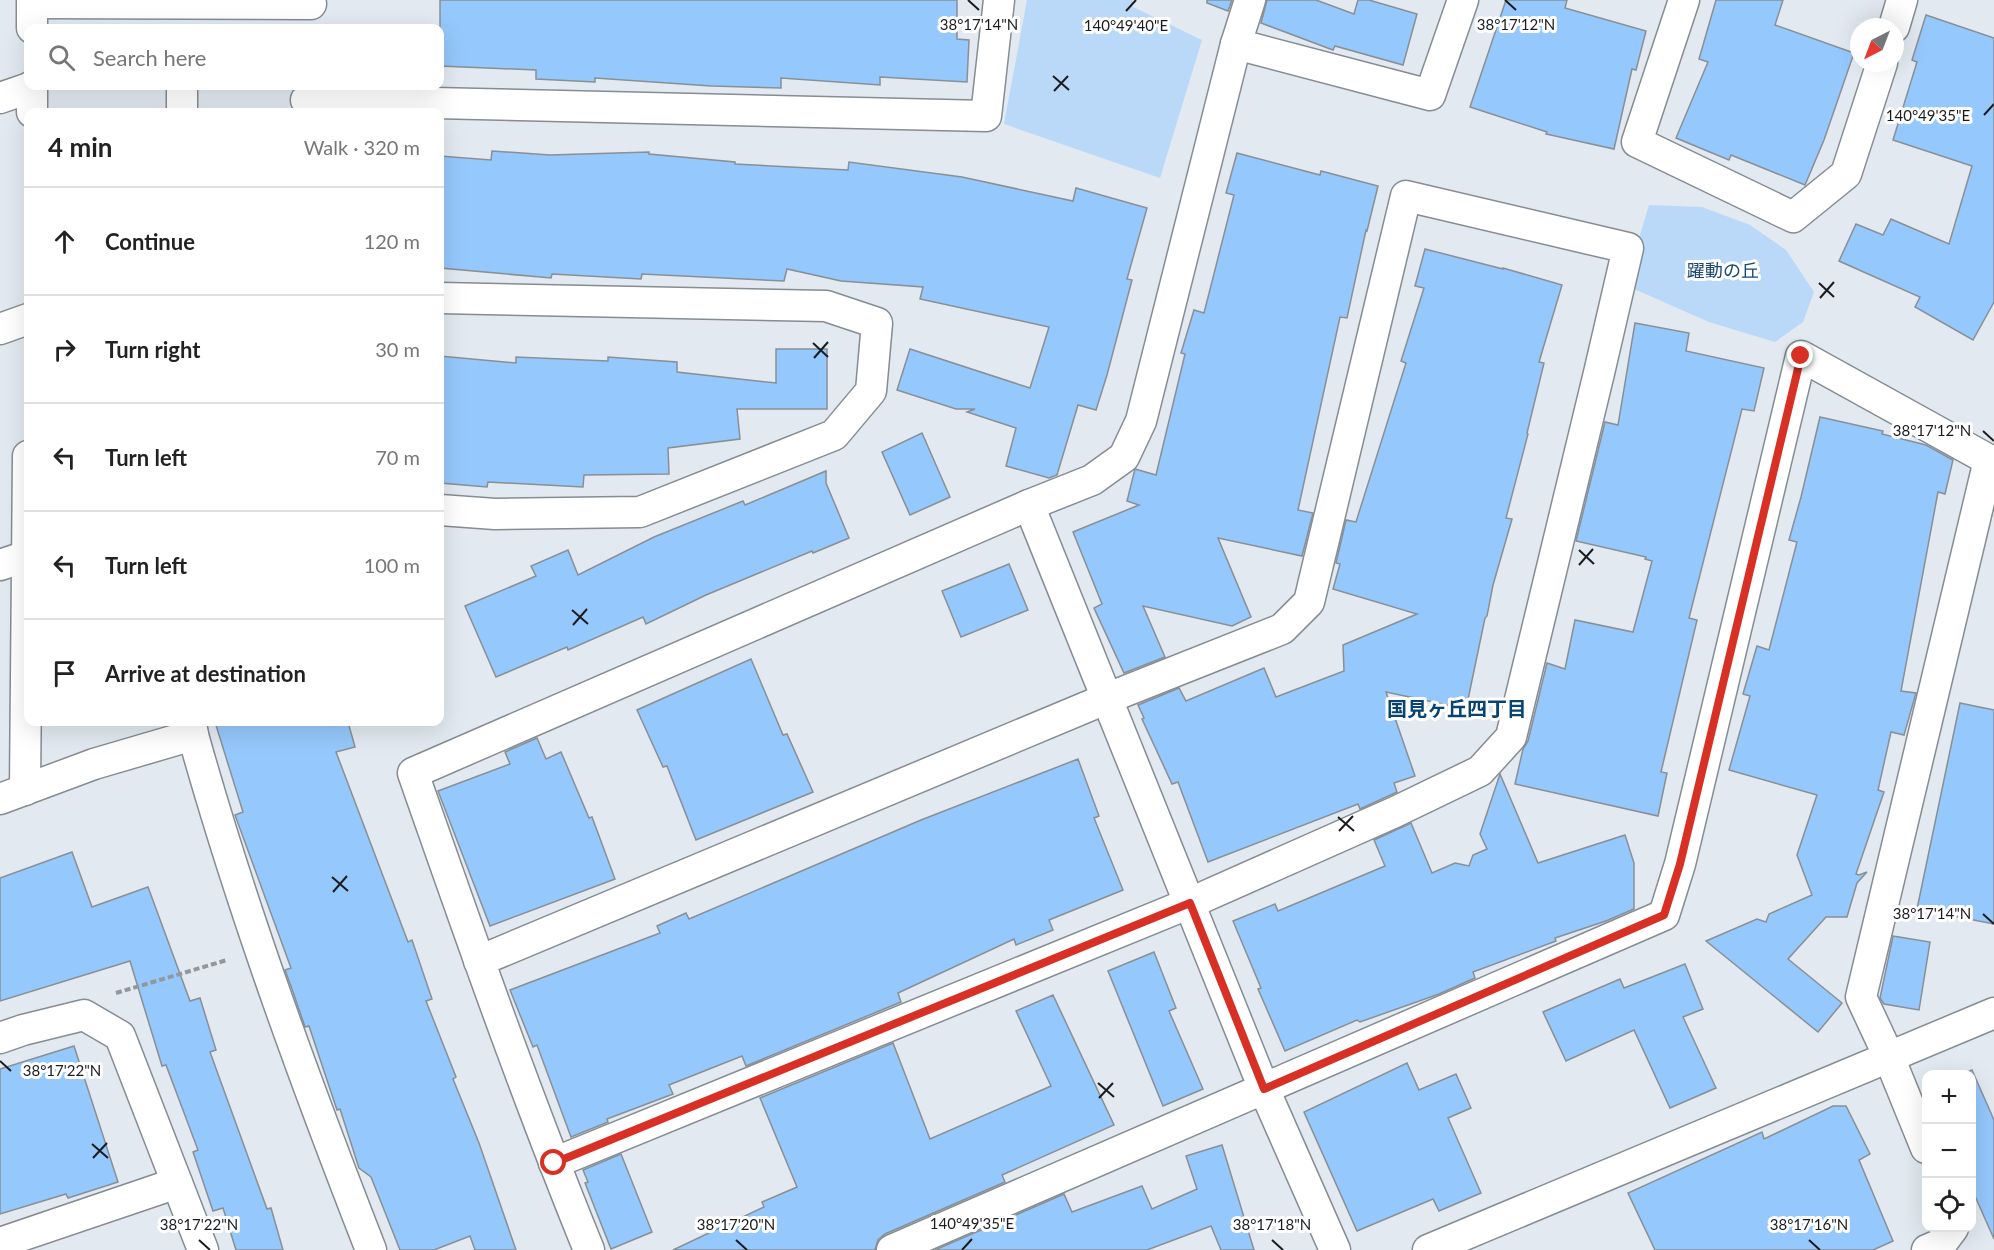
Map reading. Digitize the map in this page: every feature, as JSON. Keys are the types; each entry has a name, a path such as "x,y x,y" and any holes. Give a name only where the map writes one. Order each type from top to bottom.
{"street":[{"path":"306,99 986,116 999,0"},
{"path":"589,1250 479,961 412,773 1029,505 1092,480 1124,457 1141,421 1236,44 1250,0"},
{"path":"1236,44 1430,95 1463,0"},
{"path":"1684,0 1637,142 1793,218 1846,174 1879,72"},
{"path":"1897,18 1902,0"},
{"path":"32,10 311,11"},
{"path":"182,90 182,108"},
{"path":"0,98 32,95"},
{"path":"479,961 1108,698 1281,629 1309,602 1406,196 1628,248 1511,737 1480,771 1395,812 1190,903 554,1163"},
{"path":"444,298 826,306 877,323 871,391 834,435 640,512 495,514 444,510"},
{"path":"0,328 24,320"},
{"path":"891,1250 1664,915 1683,852 1801,356 1989,460 1861,997 1889,1057 1922,1138"},
{"path":"24,486 14,561 13,794 192,728 221,835 310,1095 371,1250"},
{"path":"1029,505 1264,1089 1335,1250"},
{"path":"1428,1250 1994,1013"},
{"path":"0,1038 84,1015 120,1036 203,1250"},
{"path":"0,1244 177,1183"},
{"path":"1927,1250 1941,1244 1949,1232"}],"path":[{"path":"94,1021 113,994 261,951"}],"green space":[{"path":"1027,0 1133,0 1131,6 1202,40 1160,178 1004,124"},
{"name":"躍動の丘","path":"1649,205 1702,207 1750,225 1786,250 1814,292 1803,322 1775,342 1709,322 1625,285"}],"building":[{"path":"440,0 957,0 957,39 969,40 967,82 880,77 880,85 781,78 781,88 595,78 595,82 536,79 536,70 444,66 444,24 440,24"},
{"path":"1207,0 1232,0 1228,11 1207,3"},
{"path":"1267,0 1316,0 1354,14 1358,0 1369,0 1417,14 1403,65 1335,46 1333,50 1261,23"},
{"path":"1506,0 1567,0 1565,8 1646,31 1636,70 1632,69 1614,149 1546,134 1547,132 1470,107"},
{"path":"1716,0 1783,0 1775,25 1850,52 1850,65 1824,140 1805,185 1731,155 1729,160 1676,138 1708,62 1699,59"},
{"path":"1926,15 1994,38 1994,302 1973,340 1915,307 1920,297 1839,261 1856,224 1883,235 1891,219 1949,244 1972,166 1893,140 1917,62 1912,60"},
{"path":"492,151 550,155 649,152 649,154 735,162 735,164 848,170 849,162 962,177 1073,201 1076,188 1147,208 1127,279 1132,280 1096,410 1078,405 1057,475 1049,478 1006,466 1016,428 967,412 975,409 956,409 897,390 910,349 1030,388 1049,327 920,299 923,287 841,281 787,269 784,281 642,274 641,279 552,274 551,278 444,268 444,156 491,160"},
{"path":"1237,153 1320,175 1321,171 1378,186 1347,318 1340,317 1298,510 1313,513 1302,556 1218,538 1251,617 1232,626 1143,606 1165,657 1124,673 1094,608 1102,604 1073,532 1139,505 1127,501 1135,469 1156,475 1185,354 1181,353 1194,310 1204,313 1234,195 1226,193"},
{"path":"1425,249 1562,285 1539,362 1544,363 1506,518 1512,519 1485,618 1466,709 1386,692 1415,776 1394,783 1397,792 1360,809 1358,804 1208,862 1178,782 1172,784 1142,719 1144,718 1138,705 1179,688 1186,701 1264,668 1276,697 1344,671 1343,645 1417,614 1333,589 1340,564 1336,563 1346,520 1356,522 1406,363 1401,361 1424,288 1415,286"},
{"path":"1635,323 1689,333 1686,351 1764,368 1754,411 1742,409 1689,618 1697,620 1661,772 1667,773 1658,816 1515,784 1547,663 1565,669 1575,620 1633,632 1652,561 1645,559 1646,557 1576,541 1605,422 1618,425"},
{"path":"776,349 827,349 827,409 737,409 740,439 668,448 669,474 584,475 583,487 488,482 487,487 444,483 444,356 516,363 516,357 608,361 608,357 677,362 677,372 776,383"},
{"path":"1820,417 1883,431 1882,434 1926,445 1953,460 1945,494 1938,492 1901,691 1916,693 1904,735 1891,732 1878,790 1884,792 1856,874 1867,872 1857,883 1847,917 1826,917 1788,959 1842,1003 1818,1032 1706,941 1757,919 1766,922 1769,914 1812,895 1797,855 1817,795 1729,770 1750,696 1743,694 1757,646 1769,650 1797,542 1789,540"},
{"path":"922,433 950,497 910,515 882,452"},
{"path":"826,471 826,483 849,538 706,595 646,624 643,617 568,650 567,647 496,677 465,606 536,576 531,566 568,550 578,575 654,537 743,501 745,505"},
{"path":"1009,564 1028,610 961,637 942,591"},
{"path":"751,659 783,735 787,734 813,792 696,840 667,766 663,767 637,710"},
{"path":"1960,703 1994,710 1994,924 1917,909"},
{"path":"216,726 349,726 355,747 336,752 408,942 412,940 432,999 426,1001 456,1077 453,1079 479,1143 516,1250 475,1250 470,1236 434,1250 400,1250 371,1177 359,1168 309,1026 305,1027 285,970 291,968 235,815 243,812"},
{"path":"537,738 546,759 561,752 589,818 592,817 615,879 490,926 438,791 510,764 505,752"},
{"path":"1078,759 1099,816 1094,818 1123,890 1049,920 1053,930 1016,945 1014,939 898,993 901,1002 746,1066 742,1056 669,1085 673,1094 607,1119 608,1122 571,1137 537,1045 533,1047 510,990 660,933 657,926 686,913 689,919 921,820"},
{"path":"1500,774 1538,863 1625,835 1634,863 1634,909 1473,972 1475,978 1439,994 1360,1022 1357,1020 1285,1051 1258,989 1261,988 1233,921 1275,904 1278,911 1385,866 1374,840 1411,823 1432,873 1455,863 1469,866 1473,855 1487,849 1480,834"},
{"path":"72,852 92,907 148,887 190,1001 200,998 216,1050 210,1052 267,1209 271,1208 283,1250 236,1250 223,1208 213,1211 193,1152 198,1150 166,1065 162,1066 130,961 0,1001 0,878"},
{"path":"1893,936 1930,942 1919,1010 1884,1004 1880,998"},
{"path":"1154,952 1176,1008 1169,1011 1203,1089 1163,1106 1108,971"},
{"path":"1685,964 1703,1009 1683,1017 1716,1088 1670,1108 1634,1030 1566,1061 1543,1012 1620,979 1624,988"},
{"path":"1053,995 1114,1125 1002,1175 1005,1182 885,1234 878,1240 875,1250 673,1250 764,1207 762,1202 797,1187 760,1098 893,1043 930,1139 1051,1086 1016,1011"},
{"path":"74,1046 118,1182 68,1198 66,1194 0,1214 0,1069"},
{"path":"1407,1063 1419,1090 1456,1074 1471,1108 1448,1118 1481,1193 1439,1211 1433,1199 1357,1231 1304,1112"},
{"path":"1976,1079 1994,1120 1994,1239 1976,1198"},
{"path":"1833,1106 1846,1106 1870,1154 1859,1160 1893,1241 1873,1250 1655,1250 1628,1193 1762,1132 1764,1139"},
{"path":"1222,1145 1254,1250 1221,1250 1211,1226 1147,1250 935,1250 1064,1194 1072,1212 1142,1186 1152,1209 1197,1189 1186,1156"},
{"path":"621,1154 652,1232 611,1249 585,1183 588,1182 583,1170"}],"district":[{"name":"国見ヶ丘四丁目","path":"1457,709"}],"route":[{"path":"554,1163 1190,903 1264,1089 1664,915 1680,864 1801,356"}]}
